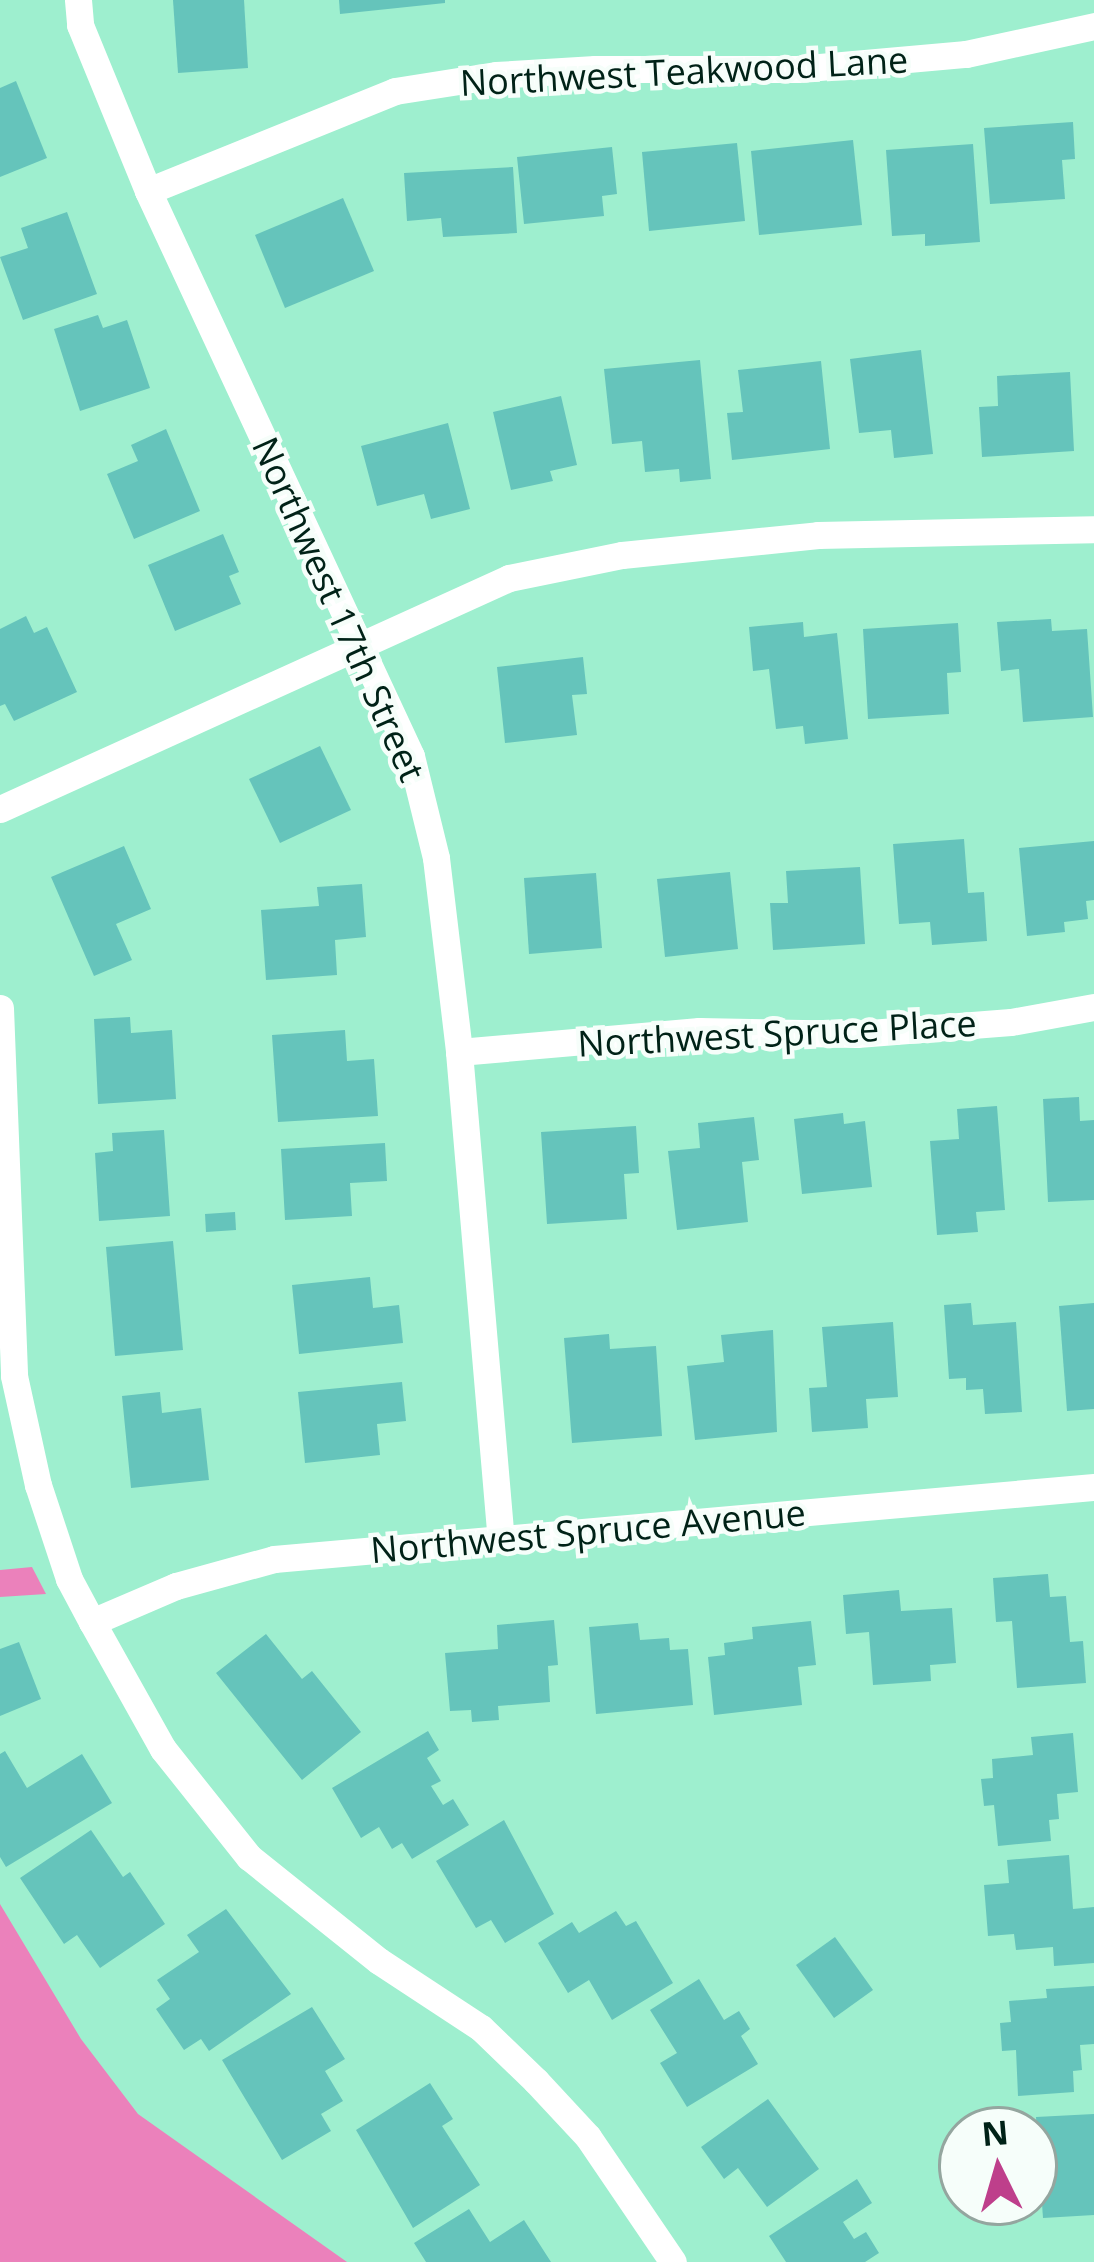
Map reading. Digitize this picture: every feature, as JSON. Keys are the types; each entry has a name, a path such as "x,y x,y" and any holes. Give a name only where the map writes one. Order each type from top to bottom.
{"street":[{"name":"Northwest 17th Street","path":"78,0 80,25 148,191 411,756 436,858 459,1052 501,1539"},
{"name":"Northwest Teakwood Lane","path":"148,191 395,91 536,72 797,69 966,54 1094,26"},
{"path":"0,809 508,578 622,555 818,535 1094,529"},
{"name":"Northwest Spruce Place","path":"459,1052 699,1031 857,1034 1010,1022 1094,1007"},
{"path":"0,1008 5,1039 14,1376 38,1485 69,1579 92,1622 163,1749 249,1857 379,1961 495,2041 588,2137 673,2262"},
{"name":"Northwest Spruce Avenue","path":"92,1622 176,1586 274,1558 1094,1487"}],"shaded area":[{"path":"32,1567 46,1594 0,1597 0,1570"},
{"path":"0,1904 81,2039 138,2114 347,2262 0,2262"}],"building":[{"path":"173,0 244,0 248,68 178,73"},
{"path":"339,0 445,0 445,3 340,14"},
{"path":"16,81 47,158 0,177 0,88"},
{"path":"1073,122 1075,159 1062,160 1065,199 990,204 984,128"},
{"path":"853,140 862,225 759,235 751,151"},
{"path":"737,143 745,221 649,231 642,152"},
{"path":"973,144 980,242 925,246 925,234 892,236 886,150"},
{"path":"612,147 617,194 602,196 604,216 524,224 517,157"},
{"path":"513,167 517,233 443,237 441,218 407,221 404,173"},
{"path":"343,198 374,271 285,308 255,235"},
{"path":"67,212 97,294 23,320 0,257 28,248 21,228"},
{"path":"98,315 103,328 127,320 150,388 80,411 54,329"},
{"path":"921,350 933,454 894,458 891,430 859,433 850,359"},
{"path":"700,360 711,479 680,482 679,469 645,472 642,441 612,444 604,369"},
{"path":"821,361 830,449 732,460 727,413 743,412 738,370"},
{"path":"1070,372 1074,451 982,457 979,407 998,406 997,376"},
{"path":"561,396 577,465 550,471 553,481 511,490 493,412"},
{"path":"448,423 470,509 431,519 424,494 377,506 361,446"},
{"path":"166,429 200,511 134,539 107,474 138,461 131,445"},
{"path":"223,534 239,572 229,576 241,604 175,631 148,565"},
{"path":"26,616 34,633 47,627 77,692 14,721 5,704 0,706 0,629"},
{"path":"1051,619 1052,631 1087,629 1093,717 1023,722 1019,669 1001,671 997,622"},
{"path":"803,622 804,637 837,633 848,739 805,744 803,726 776,729 769,669 753,671 749,627"},
{"path":"958,623 961,672 947,673 949,714 868,719 863,629"},
{"path":"583,657 587,694 572,695 577,735 505,743 497,667"},
{"path":"320,746 351,810 280,843 249,779"},
{"path":"964,839 968,893 984,892 987,941 932,945 930,922 899,924 893,844"},
{"path":"1094,841 1094,900 1086,901 1088,919 1064,922 1065,932 1027,936 1019,848"},
{"path":"124,846 151,909 116,924 132,960 94,976 51,877"},
{"path":"860,867 865,944 773,950 770,903 788,903 786,871"},
{"path":"730,872 738,949 665,957 657,879"},
{"path":"596,873 602,948 529,954 524,878"},
{"path":"362,884 366,937 335,940 337,975 266,980 261,910 319,906 317,887"},
{"path":"130,1017 131,1033 172,1030 176,1099 98,1104 94,1019"},
{"path":"345,1030 347,1061 374,1059 378,1116 278,1122 272,1035"},
{"path":"1079,1097 1080,1121 1094,1120 1094,1200 1048,1202 1043,1099"},
{"path":"997,1106 1005,1210 976,1212 978,1232 937,1235 930,1141 959,1139 957,1109"},
{"path":"843,1113 844,1124 865,1121 872,1187 802,1194 794,1119"},
{"path":"754,1117 759,1160 742,1162 748,1222 677,1230 668,1151 700,1148 698,1123"},
{"path":"636,1126 639,1173 624,1174 627,1219 547,1224 541,1132"},
{"path":"164,1130 170,1216 99,1221 95,1153 113,1151 112,1133"},
{"path":"385,1143 387,1181 350,1183 352,1216 285,1220 281,1149"},
{"path":"235,1212 236,1230 206,1232 205,1214"},
{"path":"173,1241 183,1350 115,1356 106,1247"},
{"path":"370,1277 373,1308 399,1305 403,1343 299,1354 292,1285"},
{"path":"971,1303 973,1325 1016,1322 1022,1412 985,1414 983,1389 966,1390 966,1378 949,1379 944,1305"},
{"path":"1094,1303 1094,1409 1067,1411 1059,1306"},
{"path":"893,1322 898,1397 866,1399 868,1428 812,1432 809,1388 827,1387 822,1327"},
{"path":"773,1330 777,1432 695,1440 687,1366 724,1362 721,1335"},
{"path":"609,1334 610,1349 656,1346 662,1436 572,1443 564,1338"},
{"path":"402,1382 406,1421 377,1424 380,1455 305,1463 298,1392"},
{"path":"160,1392 162,1413 201,1408 209,1480 131,1488 122,1396"},
{"path":"1048,1574 1050,1597 1066,1596 1070,1642 1083,1641 1086,1683 1017,1688 1012,1621 996,1622 993,1578"},
{"path":"899,1590 901,1611 952,1608 956,1663 930,1665 931,1681 873,1685 869,1632 846,1634 843,1595"},
{"path":"554,1620 558,1665 548,1666 550,1702 498,1706 499,1720 472,1722 471,1710 450,1711 445,1653 498,1649 497,1625"},
{"path":"811,1621 816,1665 798,1667 802,1705 714,1715 708,1657 725,1655 724,1643 753,1639 752,1627"},
{"path":"638,1623 640,1640 669,1638 670,1650 688,1649 693,1705 596,1714 589,1627"},
{"path":"266,1634 302,1679 312,1671 361,1732 302,1780 216,1673"},
{"path":"19,1642 41,1699 0,1716 0,1649"},
{"path":"428,1731 439,1750 427,1758 441,1781 431,1786 443,1805 453,1799 469,1825 412,1859 402,1843 392,1849 379,1827 361,1838 332,1788"},
{"path":"1073,1733 1078,1792 1057,1794 1059,1819 1049,1820 1051,1841 998,1846 994,1805 984,1806 981,1779 993,1778 992,1759 1033,1755 1031,1737"},
{"path":"5,1751 27,1788 82,1754 112,1803 6,1867 0,1857 0,1754"},
{"path":"504,1820 554,1914 505,1943 491,1920 476,1928 436,1861"},
{"path":"91,1830 123,1877 130,1872 165,1924 100,1968 77,1935 64,1944 20,1878"},
{"path":"1069,1855 1073,1909 1094,1907 1094,1963 1054,1966 1053,1947 1016,1950 1014,1934 988,1936 984,1885 1009,1883 1007,1860"},
{"path":"226,1909 291,1994 209,2051 201,2039 184,2050 156,2009 170,1999 157,1980 199,1952 187,1935"},
{"path":"616,1911 626,1926 636,1921 673,1983 612,2020 589,1980 568,1993 538,1943 572,1922 579,1933"},
{"path":"835,1937 873,1990 834,2018 796,1965"},
{"path":"699,1979 724,2020 739,2011 750,2029 741,2036 758,2064 687,2107 660,2063 677,2053 650,2010"},
{"path":"1094,1986 1094,2044 1080,2045 1082,2070 1073,2071 1074,2092 1018,2096 1016,2050 1002,2051 1000,2023 1011,2022 1009,2001 1047,1998 1046,1989"},
{"path":"312,2007 345,2059 325,2071 343,2101 321,2114 331,2131 282,2160 222,2060"},
{"path":"430,2083 453,2119 442,2126 480,2185 413,2228 356,2130"},
{"path":"768,2099 819,2169 767,2207 738,2168 724,2179 701,2147"},
{"path":"1094,2114 1094,2215 1058,2217 1058,2116"},
{"path":"857,2179 872,2203 843,2222 854,2239 866,2232 879,2253 865,2262 786,2262 769,2236"},
{"path":"469,2209 490,2242 524,2220 551,2262 426,2262 414,2243"}]}
